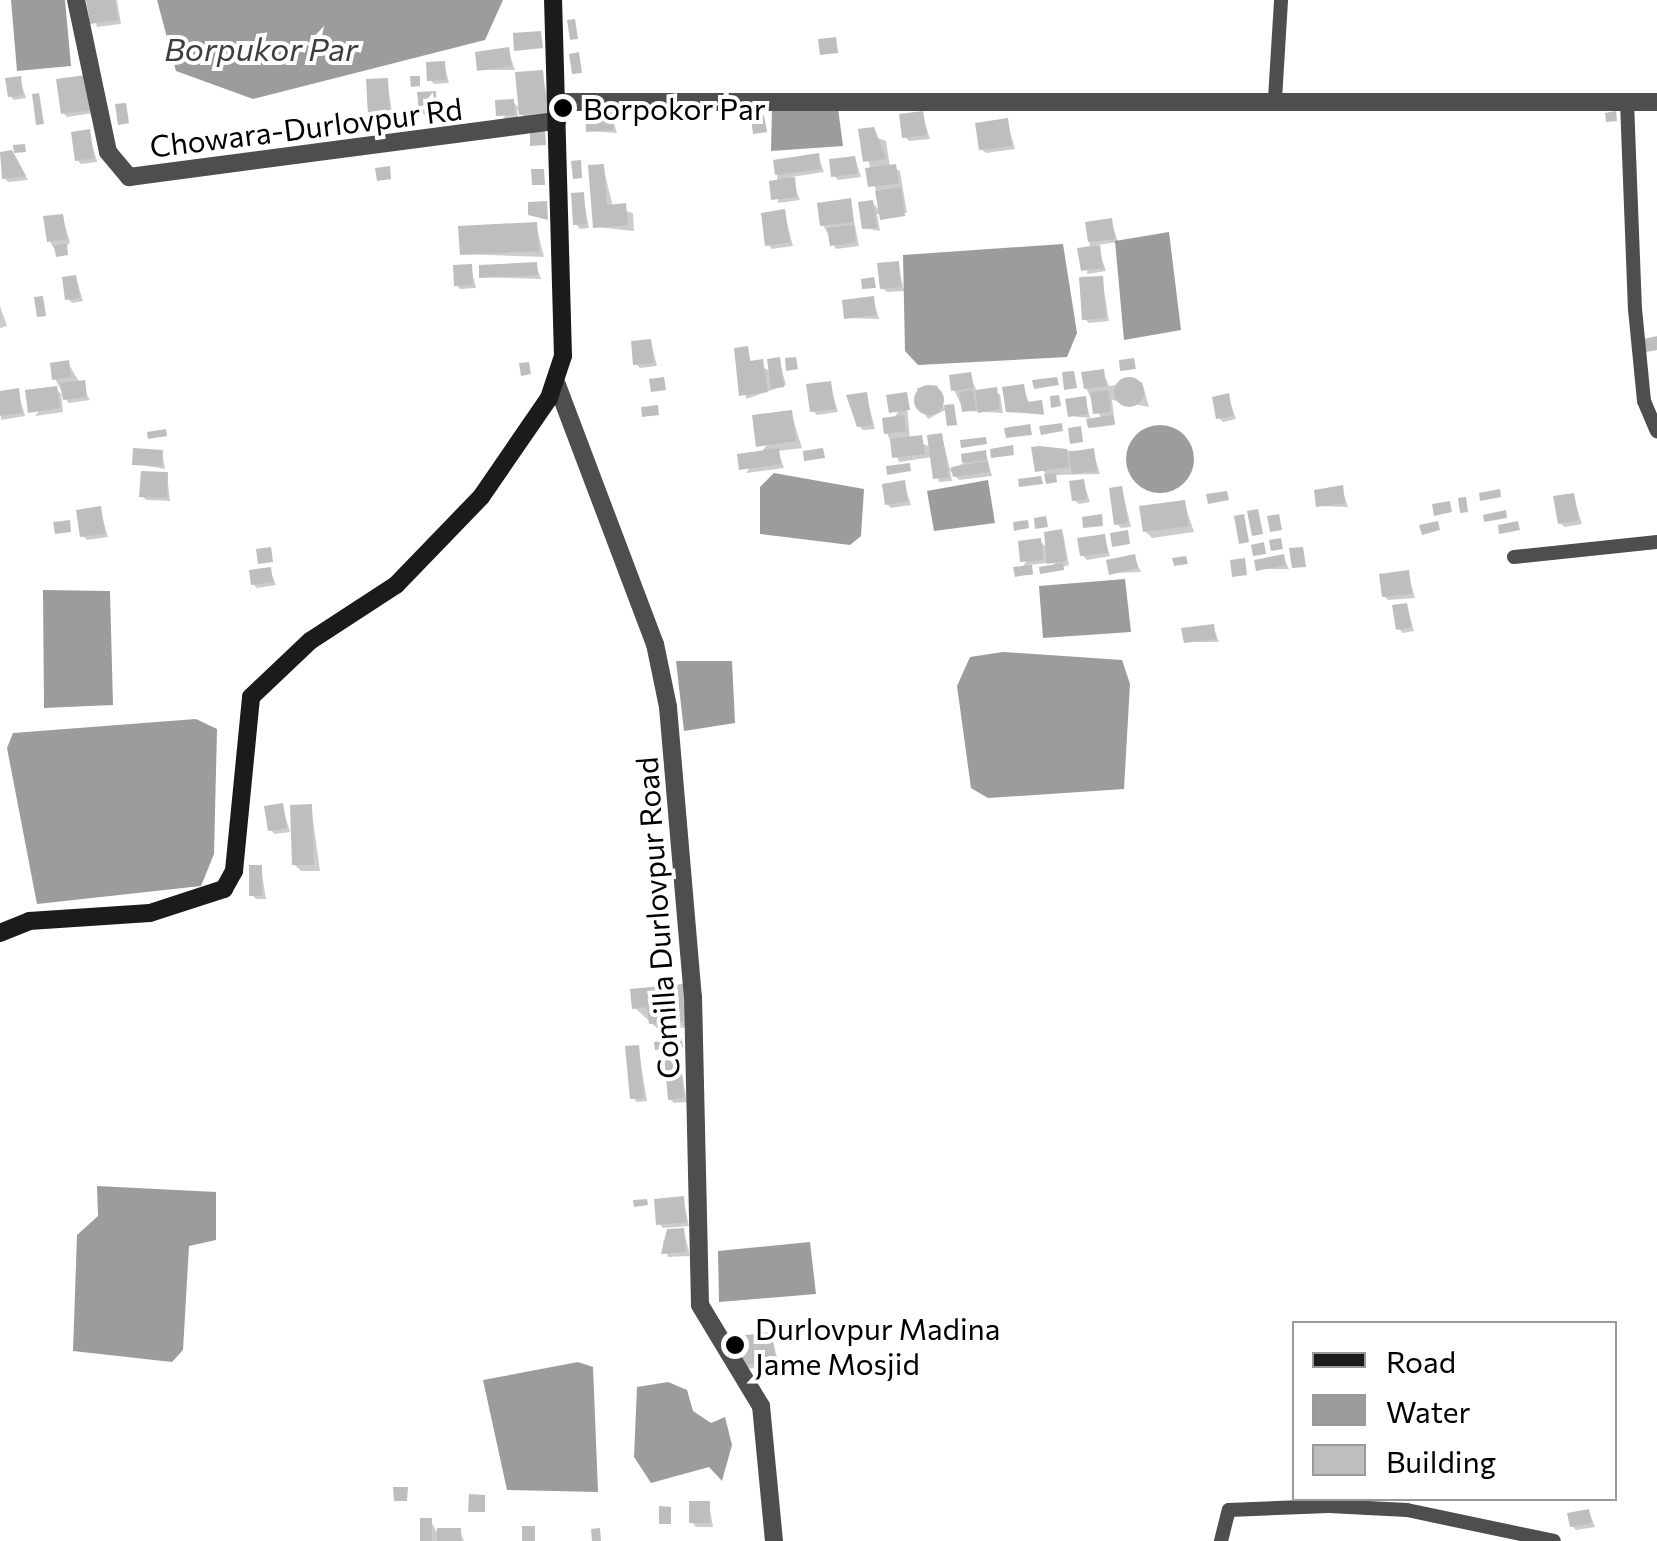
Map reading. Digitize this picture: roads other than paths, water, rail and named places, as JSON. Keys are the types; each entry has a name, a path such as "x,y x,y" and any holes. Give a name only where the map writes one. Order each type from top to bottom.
{"main road":[{"path":"0,934 29,921 150,913 224,889 234,871 251,697 310,641 396,585 481,497 556,385 554,0"}],"street":[{"name":"Chowara-Durlovpur Rd","path":"76,0 108,152 129,177 556,112"},
{"path":"1275,99 1282,0"},
{"path":"556,112 1275,99 1657,102"},
{"path":"1627,102 1636,326 1657,431"},
{"name":"Comilla Durlovpur Road","path":"556,385 656,644 692,979 700,1305 761,1406 772,1448 774,1541"},
{"path":"1514,557 1657,542"},
{"path":"1221,1541 1228,1510 1330,1506 1408,1510 1554,1541"}],"water":[{"path":"11,0 65,0 71,66 17,71"},
{"name":"Borpukor Par","path":"157,0 503,0 485,40 253,99 176,71"},
{"path":"772,108 838,108 843,146 771,151"},
{"path":"1169,232 1181,330 1124,340 1115,241"},
{"path":"1063,244 1077,333 1067,357 918,365 905,351 903,255"},
{"path":"1160,425 1173,427 1184,435 1192,446 1192,472 1184,483 1173,491 1160,493 1147,491 1136,483 1128,472 1126,459 1128,446 1136,435 1147,427"},
{"path":"774,473 864,489 861,536 850,545 760,534 760,487"},
{"path":"988,480 995,523 934,531 927,491"},
{"path":"1125,579 1131,632 1043,638 1039,586"},
{"path":"43,590 110,591 113,705 44,708"},
{"path":"1003,652 1122,660 1130,684 1124,789 988,798 971,788 957,686 970,657"},
{"path":"676,661 732,661 735,723 684,731"},
{"path":"196,719 217,729 214,854 201,886 37,904 7,748 13,733"},
{"path":"97,1186 216,1192 216,1240 189,1246 183,1350 172,1362 73,1351 77,1235 98,1216"},
{"path":"810,1242 816,1294 719,1302 718,1251"},
{"path":"578,1362 593,1367 598,1492 507,1490 483,1380"},
{"path":"668,1382 687,1390 693,1411 711,1423 725,1417 732,1445 722,1481 709,1467 651,1483 634,1457 637,1387"}],"place":[{"name":"Borpokor Par","path":"563,108"},
{"name":"Durlovpur Madina Jame Mosjid","path":"735,1345"}]}
